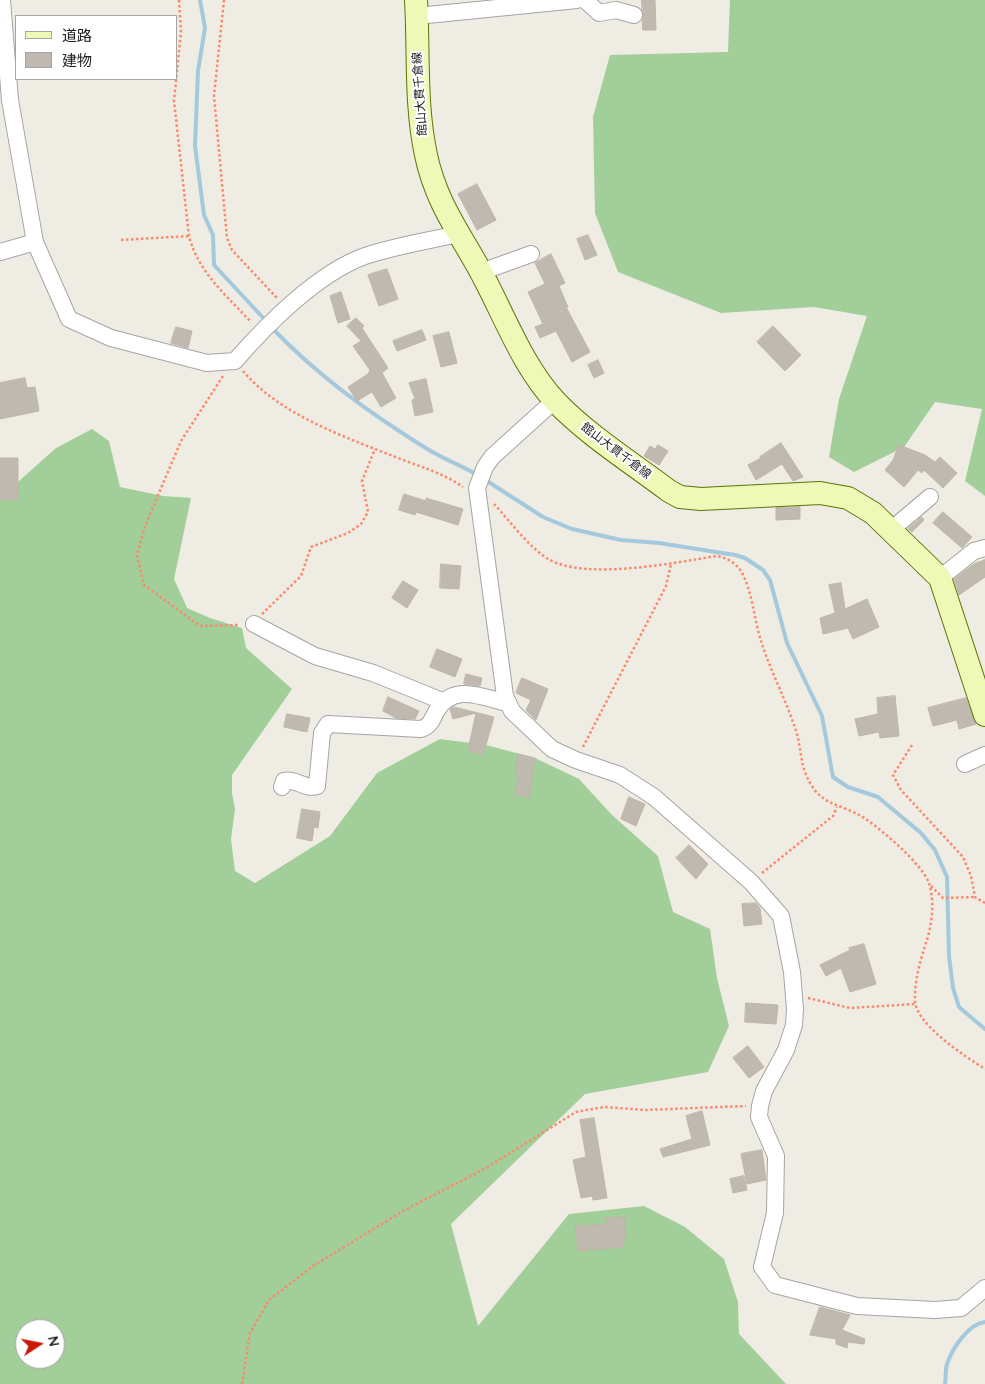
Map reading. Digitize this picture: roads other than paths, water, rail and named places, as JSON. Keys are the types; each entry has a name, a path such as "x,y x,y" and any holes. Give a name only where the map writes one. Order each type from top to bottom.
{"main road":[{"name":"館山大貫千倉線","path":"416,8 419,98 426,153 438,197 481,272 534,374 555,400 580,423 669,491 680,496 701,500 820,494 834,495 861,505 873,512 940,578 985,715"}],"street":[{"path":"2,0 10,100 35,242 69,319 111,338 207,363 235,362 260,332 343,265 366,256 458,234"},
{"path":"416,8 577,0"},
{"path":"586,0 599,13 616,10 634,15"},
{"path":"0,252 35,242"},
{"path":"481,272 531,254"},
{"path":"555,400 502,445 485,467 478,488 508,703 518,717 552,750 620,775 644,789 751,882 781,916 792,972 794,1025 786,1050 764,1091 760,1106 759,1117 776,1156 775,1213 762,1267 775,1284 857,1306 935,1310 961,1308 985,1288"},
{"path":"892,529 930,497"},
{"path":"940,578 974,551 985,548"},
{"path":"254,624 314,656 373,673 442,701"},
{"path":"282,787 284,781 288,780 312,788 317,786 322,733 328,724 421,729 430,724 442,701 450,696 466,693 508,703"},
{"path":"965,764 985,755"}],"waterway":[{"path":"200,0 205,28 198,71 195,146 204,215 213,235 214,265 267,322"},
{"path":"271,327 306,361 363,406 430,451 478,475"},
{"path":"484,479 543,517 572,529 621,540 659,543 735,555 745,558 763,570 770,580 787,643 822,716 833,777 848,787 878,797 921,833 935,850 947,877 949,956 953,988 959,1007 985,1029"},
{"path":"945,1384 947,1364 953,1351 967,1332 985,1322"}]}
